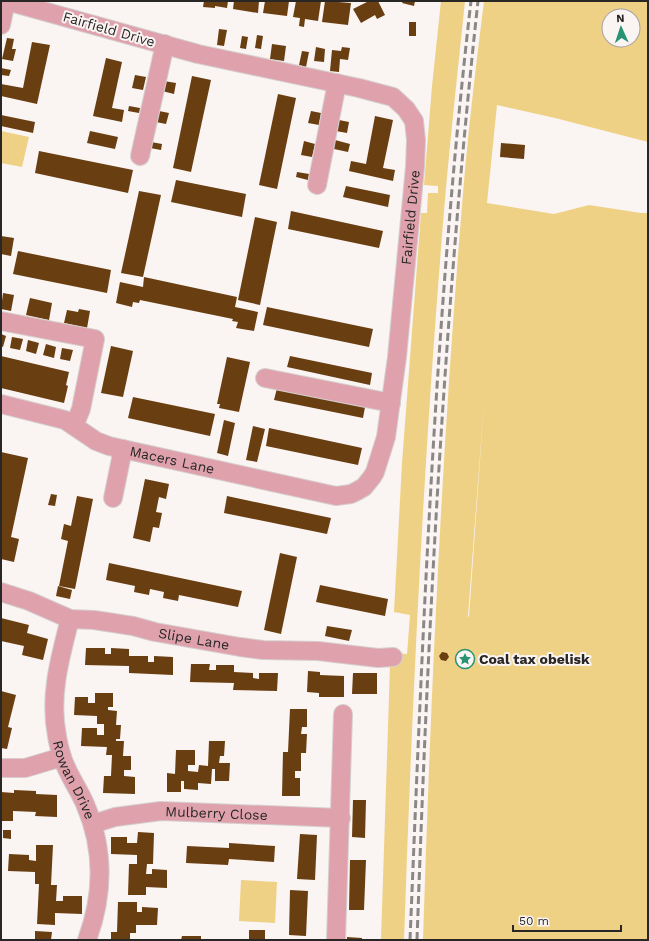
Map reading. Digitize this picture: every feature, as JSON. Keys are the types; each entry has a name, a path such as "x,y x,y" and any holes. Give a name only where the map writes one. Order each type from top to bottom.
{"street":[{"name":"Fairfield Drive","path":"1,25 7,1 233,62 338,83 393,97 406,109 414,121 416,140 397,357 391,403 386,437 375,472 364,487 350,494"},
{"name":"Fairfield Drive","path":"140,156 165,44"},
{"path":"317,185 338,83"},
{"path":"1,321 95,339 81,408 74,426"},
{"path":"265,378 391,403"},
{"name":"Macers Lane","path":"1,404 65,420 96,441 110,446 336,496 350,494"},
{"path":"113,498 124,449"},
{"name":"Slipe Lane","path":"1,592 29,601 70,619 94,620 133,626 155,632 263,650 318,652 378,658 393,657"},
{"name":"Rowan Drive","path":"70,619 58,666 54,702 57,736 62,757 93,824 100,865 98,900 87,940"},
{"path":"336,940 341,818 343,714"},
{"path":"1,768 25,768 62,757"},
{"name":"Mulberry Close","path":"93,824 115,817 161,811 341,818"}],"shaded area":[{"path":"441,1 465,1 444,207 429,412 415,676 404,940 381,940 390,665 393,653 407,654 410,615 394,612 402,463 421,213 427,213 428,193 438,193 438,186 424,185"},
{"path":"484,1 648,1 648,142 497,105 487,203 554,214 589,205 648,213 648,940 423,940 434,651 444,458 457,266 471,107","holes":["484,402 469,617 468,616"]},
{"path":"1,131 29,137 22,167 1,163"},
{"path":"241,880 277,882 275,923 239,921"}],"building":[{"path":"204,1 228,1 227,8 215,6 215,8 203,7"},
{"path":"234,1 259,1 258,13 233,9"},
{"path":"265,1 289,1 287,16 263,13"},
{"path":"296,1 321,1 318,21 305,19 304,27 299,26 300,18 293,17"},
{"path":"325,1 351,3 348,25 322,22"},
{"path":"369,1 378,1 385,15 377,19 375,15 361,23 353,9"},
{"path":"403,1 415,1 414,6 402,3"},
{"path":"409,22 416,22 416,36 409,36"},
{"path":"219,29 227,30 224,46 217,45"},
{"path":"257,35 263,36 261,49 255,48"},
{"path":"242,36 248,37 246,49 240,48"},
{"path":"7,38 14,39 12,49 16,49 13,61 2,59"},
{"path":"32,42 50,45 37,104 1,96 1,84 23,88"},
{"path":"272,44 286,46 284,61 270,59"},
{"path":"316,47 325,49 324,62 314,61"},
{"path":"342,47 350,48 348,60 340,59 339,72 330,71 332,50 341,51"},
{"path":"302,51 309,52 306,67 299,65"},
{"path":"106,58 122,62 112,108 124,110 122,122 93,116"},
{"path":"1,68 11,70 9,76 1,75"},
{"path":"135,75 146,77 143,90 132,88"},
{"path":"192,76 211,80 191,172 173,168"},
{"path":"164,81 176,83 174,94 162,91"},
{"path":"278,94 296,98 277,189 259,185"},
{"path":"129,106 140,108 139,113 128,111"},
{"path":"159,111 169,113 166,124 156,122"},
{"path":"311,111 321,113 319,125 308,123"},
{"path":"1,115 35,122 33,133 1,126"},
{"path":"375,116 393,120 383,168 395,170 393,181 349,171 351,161 366,164"},
{"path":"339,120 349,122 347,133 336,131"},
{"path":"90,131 118,137 115,149 87,143"},
{"path":"335,140 350,144 348,152 334,149"},
{"path":"304,141 315,144 312,157 301,155"},
{"path":"151,142 162,144 161,150 150,148"},
{"path":"501,143 525,145 524,159 500,157"},
{"path":"39,151 133,170 128,193 35,173"},
{"path":"297,172 309,174 308,180 296,177"},
{"path":"176,180 246,194 242,217 171,202"},
{"path":"346,186 390,195 388,207 343,197"},
{"path":"139,191 161,195 143,277 121,273"},
{"path":"291,211 383,231 379,248 288,229"},
{"path":"255,217 277,222 260,305 238,300"},
{"path":"1,236 14,238 11,256 1,254"},
{"path":"18,251 111,270 107,293 13,274"},
{"path":"144,277 237,297 235,307 258,312 254,331 236,328 238,322 232,321 233,319 140,300 139,303 133,302 132,307 116,303 120,282 143,287"},
{"path":"3,293 14,295 11,311 1,309"},
{"path":"30,298 52,303 49,320 26,315"},
{"path":"267,307 373,329 369,347 263,325"},
{"path":"79,309 90,311 87,328 64,323 67,310 78,312"},
{"path":"1,334 6,336 3,347 1,346"},
{"path":"12,337 23,339 20,350 10,348"},
{"path":"28,340 39,343 36,354 26,351"},
{"path":"46,344 56,347 54,358 43,355"},
{"path":"111,346 133,351 123,397 101,393"},
{"path":"62,348 73,350 70,361 60,359"},
{"path":"1,356 69,372 66,385 68,386 64,403 1,388"},
{"path":"290,356 372,373 370,385 287,367"},
{"path":"227,357 250,362 239,412 219,408 220,404 217,404"},
{"path":"277,388 365,407 363,418 274,400"},
{"path":"133,397 215,414 210,436 128,418"},
{"path":"224,420 235,423 228,456 217,453"},
{"path":"253,426 265,429 257,462 246,460"},
{"path":"269,428 362,448 358,465 266,446"},
{"path":"1,452 28,458 11,537 19,539 14,562 1,559"},
{"path":"145,479 169,484 166,499 159,497 156,512 162,513 159,528 153,527 150,542 133,538"},
{"path":"51,494 57,495 55,506 48,505"},
{"path":"77,496 93,499 75,589 59,586 68,541 61,539 64,524 71,526"},
{"path":"227,496 331,518 327,534 224,513"},
{"path":"280,553 297,557 281,634 264,630"},
{"path":"109,563 242,591 238,607 179,595 178,601 163,598 164,592 150,589 149,595 134,592 135,586 106,580"},
{"path":"320,585 388,599 385,616 316,602"},
{"path":"58,586 72,590 70,599 56,596"},
{"path":"1,618 29,625 27,633 48,639 43,660 22,655 24,646 1,641"},
{"path":"327,626 352,630 349,641 325,636"},
{"path":"86,648 105,648 105,654 111,654 111,648 129,649 129,656 148,656 148,662 154,662 154,656 173,657 173,675 129,673 129,666 85,665"},
{"path":"442,652 447,653 449,657 446,661 441,660 439,656"},
{"path":"191,664 210,664 209,670 216,670 216,665 234,665 234,672 253,673 253,678 259,679 259,673 278,673 277,691 233,690 234,683 190,682"},
{"path":"308,671 320,672 320,675 344,676 344,697 319,697 319,693 307,692"},
{"path":"353,673 377,673 377,694 352,694"},
{"path":"1,691 16,695 8,727 12,728 7,749 1,748"},
{"path":"95,693 113,693 113,707 108,707 108,710 117,711 116,725 121,725 120,739 116,739 116,741 124,741 123,756 131,756 131,770 124,770 124,776 135,777 135,794 103,793 104,776 111,776 112,755 106,755 107,747 81,746 82,728 97,728 97,735 104,735 104,724 97,724 97,716 74,715 75,697 88,697 88,703 95,703"},
{"path":"290,709 307,709 307,727 302,727 301,734 307,734 306,753 301,753 301,771 295,771 295,778 300,778 300,796 282,796 283,752 288,752"},
{"path":"209,741 225,741 224,756 220,756 219,763 230,763 229,781 215,781 215,769 212,769 211,784 198,783 198,790 184,789 184,781 181,781 181,792 167,792 167,773 175,774 176,750 195,750 195,765 188,765 188,771 198,772 199,765 208,766"},
{"path":"14,790 36,791 36,794 57,795 57,817 35,816 36,812 13,811 13,821 2,821 1,792 14,793"},
{"path":"353,800 366,800 365,838 352,837"},
{"path":"3,830 11,830 11,839 3,838"},
{"path":"138,832 154,833 153,864 147,864 146,874 152,874 152,869 167,870 167,888 146,887 146,895 128,895 129,864 137,864 137,855 111,854 111,837 127,837 127,843 137,843"},
{"path":"300,834 317,835 315,880 297,879"},
{"path":"229,843 275,846 274,862 229,859 228,865 186,863 187,846 229,848"},
{"path":"36,845 53,845 51,885 57,885 56,901 63,901 63,896 82,896 82,914 55,913 55,925 37,924 39,884 35,884 35,872 8,871 9,854 29,855 29,860 36,861"},
{"path":"350,860 366,860 364,910 349,910"},
{"path":"290,890 308,891 306,936 289,935"},
{"path":"118,902 137,902 137,912 142,912 142,907 158,908 157,925 136,925 136,933 130,933 130,940 111,940 111,932 117,932"},
{"path":"249,930 265,930 265,940 249,940"},
{"path":"35,931 52,932 51,940 35,940"},
{"path":"182,936 201,936 201,940 181,940"},
{"path":"347,937 362,938 362,940 347,940"}],"railway":[{"path":"410,940 420,705 439,352 448,235 471,1"},
{"path":"417,940 426,705 439,470 456,235 478,1"}],"place":[{"name":"Coal tax obelisk","path":"465,659"}]}
